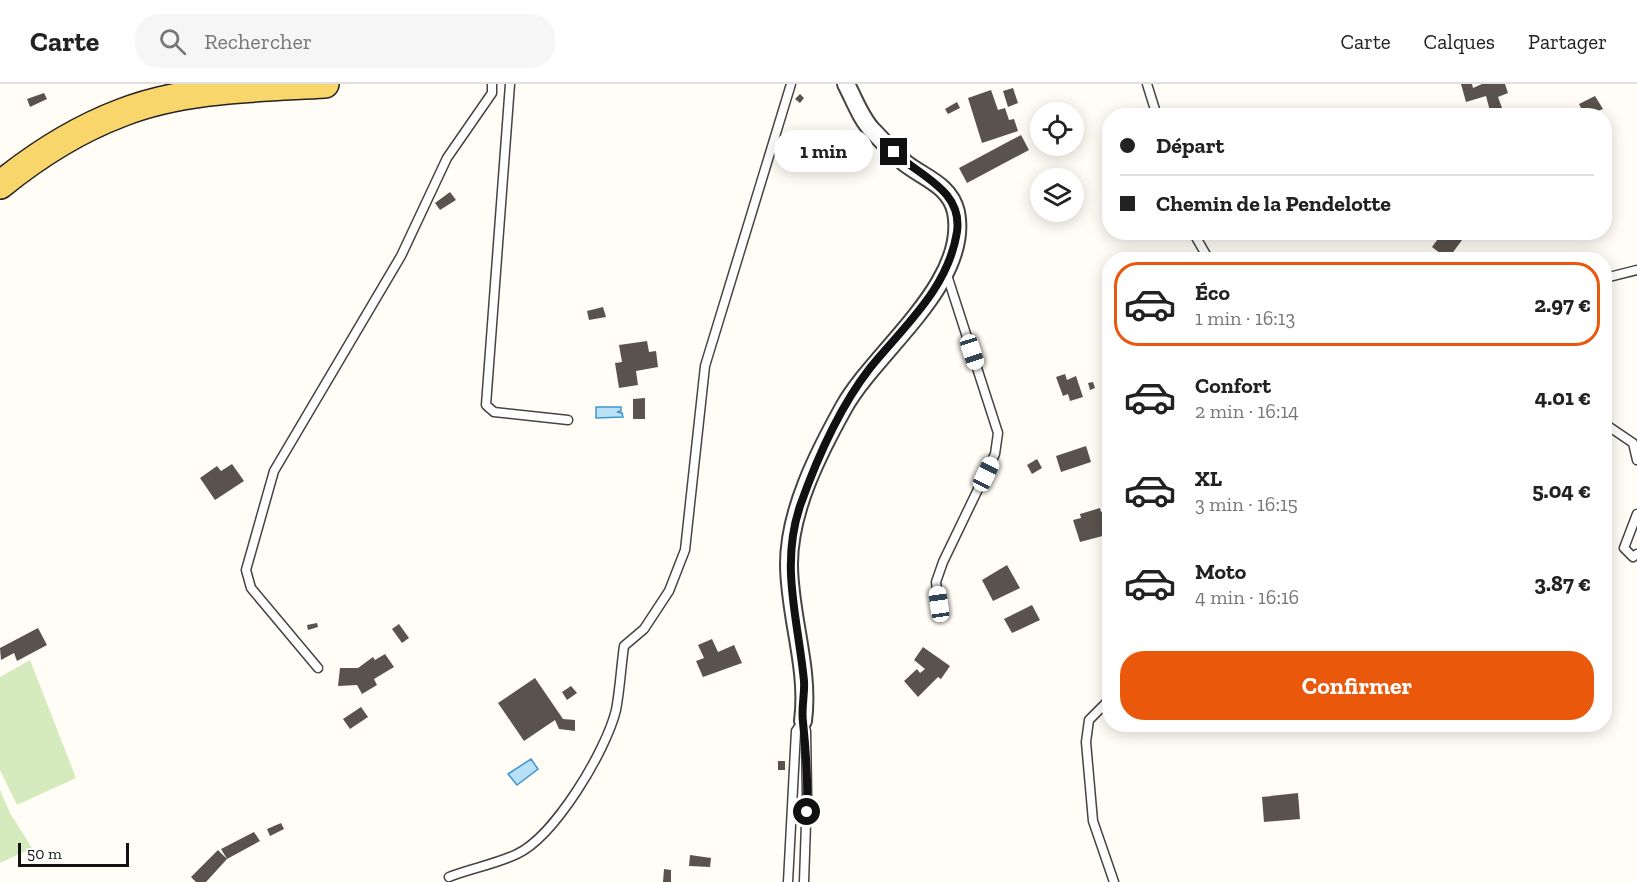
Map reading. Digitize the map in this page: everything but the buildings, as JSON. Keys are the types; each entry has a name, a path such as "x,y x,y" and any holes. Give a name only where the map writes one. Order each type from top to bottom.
{"main road":[{"path":"0,185 32,159 76,133 123,112 198,95 259,86 325,84"}],"street":[{"path":"803,721 804,683 789,565 790,540 798,514 824,447 845,405 870,369 932,294 946,271 957,231 955,210 944,188 906,163 870,129 846,84"}],"lane":[{"path":"318,668 251,588 246,570 274,471 401,256 447,158 492,93 492,84"},
{"path":"510,84 486,405 494,412 568,420"},
{"path":"449,877 517,855 534,843 565,808 595,762 615,711 624,646 644,629 669,591 685,550 705,366 791,84"},
{"path":"1147,84 1154,108"},
{"path":"1612,276 1637,270"},
{"path":"939,604 936,582 943,562 995,454 999,433 946,271"},
{"path":"1612,429 1633,443 1637,460"},
{"path":"1637,514 1624,548 1634,556 1637,554"},
{"path":"1102,707 1089,720 1086,742 1093,821 1114,882"},
{"path":"788,882 796,731 803,721"},
{"path":"803,721 806,731 807,794 804,882"}],"green space":[{"path":"30,660 76,778 17,805 0,770 0,677"},
{"path":"0,790 10,813 32,848 0,863"}],"water":[{"path":"596,407 621,407 621,411 617,412 622,413 623,417 596,418"},
{"path":"531,759 538,769 517,785 508,774"}],"route":[{"path":"807,812 806,731 803,721 804,683 789,565 790,540 794,524 824,447 845,405 870,369 932,294 946,271 957,231 955,210 944,188 906,163 894,152"}]}
